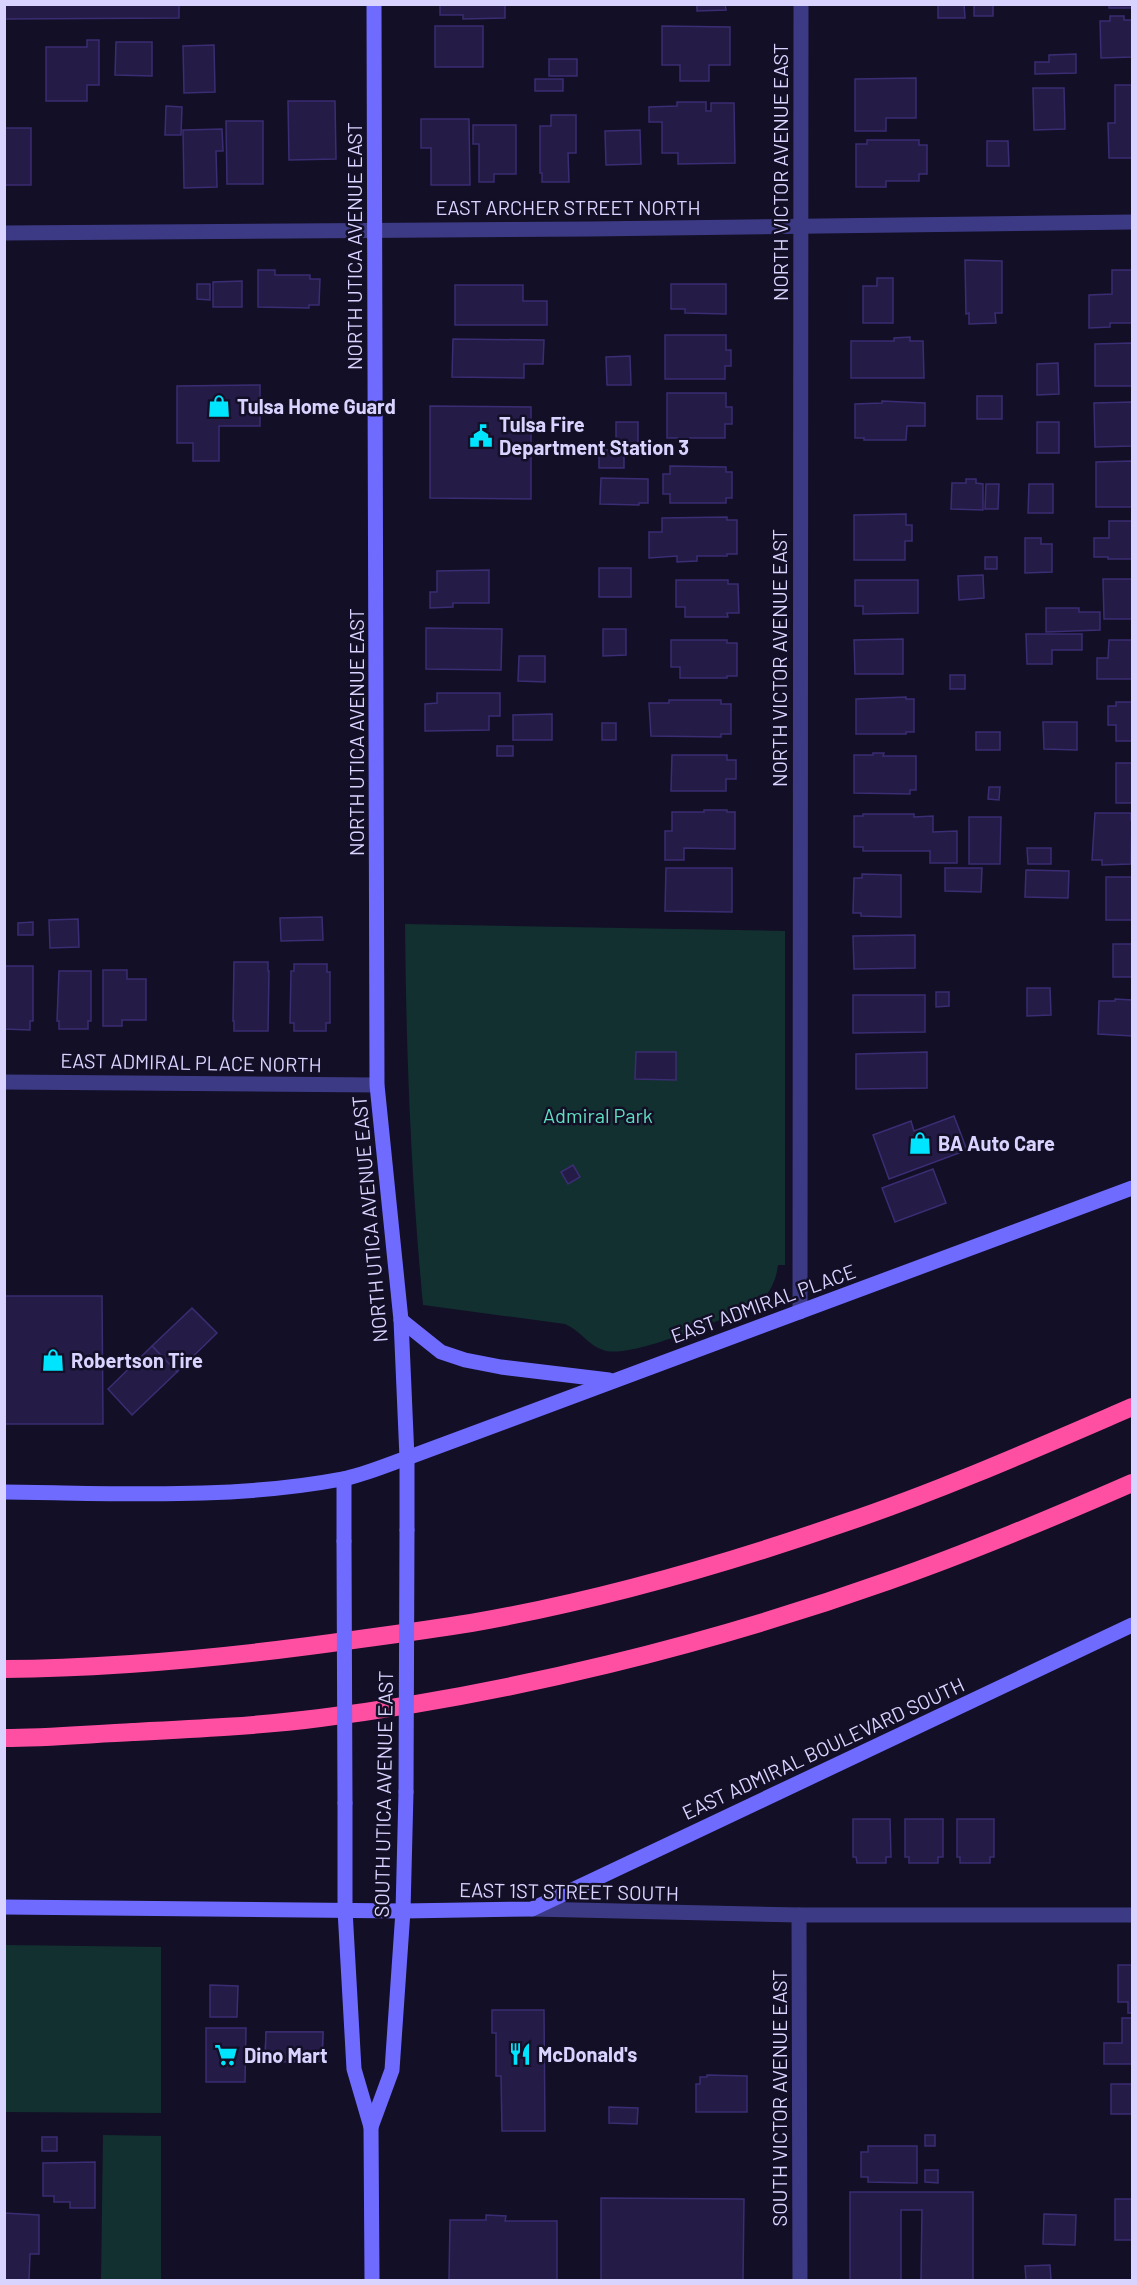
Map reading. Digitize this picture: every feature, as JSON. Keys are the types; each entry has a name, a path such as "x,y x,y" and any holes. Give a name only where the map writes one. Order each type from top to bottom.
{"highway":[{"path":"4,1669 67,1668 223,1658 472,1623 585,1599 723,1562 846,1523 992,1467 1132,1407"},
{"path":"4,1738 215,1728 319,1718 471,1695 607,1664 737,1629 855,1592 1030,1527 1132,1483"}],"main road":[{"name":"NORTH UTICA AVENUE EAST","path":"374,4 377,1085 401,1320 407,1458"},
{"name":"EAST ADMIRAL PLACE","path":"407,1458 1132,1188"},
{"path":"401,1320 441,1352 465,1360 501,1367 612,1381"},
{"path":"4,1492 153,1495 248,1490 344,1479 407,1458"},
{"name":"SOUTH UTICA AVENUE EAST","path":"371,2127 392,2070 403,1911 406,1792 407,1458"},
{"name":"SOUTH UTICA AVENUE EAST","path":"344,1479 345,1910 354,2069 371,2127 372,2280"},
{"name":"EAST ADMIRAL BOULEVARD SOUTH","path":"532,1909 1132,1625"},
{"name":"EAST 1ST STREET SOUTH","path":"4,1907 403,1911 532,1909"}],"street":[{"name":"NORTH VICTOR AVENUE EAST","path":"800,1312 801,4"},
{"name":"EAST ARCHER STREET NORTH","path":"4,233 1132,222"},
{"name":"EAST ADMIRAL PLACE NORTH","path":"4,1082 377,1085"},
{"name":"EAST 1ST STREET SOUTH","path":"532,1909 799,1915 1132,1915"},
{"name":"SOUTH VICTOR AVENUE EAST","path":"799,1915 800,2280"}],"green space":[{"name":"Admiral Park","path":"405,924 785,931 785,1265 778,1265 773,1284 766,1296 750,1308 675,1337 616,1352 598,1348 565,1324 423,1305 410,1114"},
{"path":"5,1945 161,1947 161,2113 5,2112"},
{"path":"103,2135 161,2136 161,2280 101,2280"}],"building":[{"path":"4,4 179,4 179,18 4,19"},
{"path":"440,4 505,4 505,18 463,19 463,15 440,15"},
{"path":"697,4 725,4 726,10 697,11"},
{"path":"938,4 964,4 965,18 938,18"},
{"path":"974,4 993,4 993,16 974,16"},
{"path":"1109,4 1132,4 1132,8 1109,8"},
{"path":"1110,16 1124,16 1124,20 1132,20 1132,57 1101,58 1100,21 1110,21"},
{"path":"435,26 483,26 483,67 435,67"},
{"path":"662,26 730,27 730,65 709,65 709,81 680,81 680,65 662,65"},
{"path":"87,40 99,40 99,85 87,85 87,101 46,101 46,47 87,47"},
{"path":"116,42 152,42 152,76 115,75"},
{"path":"214,45 215,92 184,93 183,46"},
{"path":"1076,54 1076,73 1035,74 1035,62 1049,62 1049,55"},
{"path":"549,59 577,59 577,76 549,76"},
{"path":"916,78 916,118 886,118 886,131 855,131 855,79"},
{"path":"535,79 563,79 563,91 535,91"},
{"path":"1115,85 1132,85 1132,158 1109,158 1108,123 1115,123"},
{"path":"1033,88 1064,88 1065,129 1034,130"},
{"path":"288,101 335,101 336,159 289,160"},
{"path":"677,102 706,102 706,111 711,111 711,103 734,103 735,163 678,164 678,153 662,153 662,122 649,122 649,107 677,106"},
{"path":"166,106 182,107 181,135 165,135"},
{"path":"551,115 576,115 576,153 568,153 569,182 542,182 540,126 551,126"},
{"path":"421,119 469,119 470,185 431,185 431,148 421,148"},
{"path":"226,121 263,121 263,184 227,184"},
{"path":"473,125 516,125 516,174 494,174 494,182 479,182 479,144 473,144"},
{"path":"5,128 31,128 31,185 4,185"},
{"path":"222,129 223,151 216,151 217,187 184,188 183,130"},
{"path":"640,130 641,164 606,165 605,131"},
{"path":"867,140 919,140 919,145 927,145 927,174 919,174 919,181 886,181 886,187 856,187 856,144 867,144"},
{"path":"987,141 1008,141 1009,166 987,166"},
{"path":"965,260 1002,261 1002,313 995,313 996,323 969,324 969,313 966,314"},
{"path":"258,270 275,270 275,275 310,275 310,279 320,279 319,305 309,305 309,308 258,307"},
{"path":"1112,270 1132,270 1132,323 1110,323 1110,327 1089,328 1089,295 1112,294"},
{"path":"877,278 893,278 893,323 863,323 863,286 877,286"},
{"path":"242,281 242,307 213,307 213,282"},
{"path":"197,284 210,284 210,300 197,299"},
{"path":"671,284 726,284 726,314 685,313 685,309 671,309"},
{"path":"455,285 523,285 523,301 547,301 547,325 455,325"},
{"path":"665,335 726,335 726,350 731,350 731,366 725,366 725,379 665,379"},
{"path":"910,337 910,341 923,341 924,378 851,378 851,341 894,341 894,338"},
{"path":"453,339 544,340 543,364 524,364 524,378 452,377"},
{"path":"1132,343 1132,386 1095,386 1095,344"},
{"path":"630,356 631,385 607,385 606,357"},
{"path":"1058,363 1059,394 1037,395 1037,364"},
{"name":"Tulsa Home Guard","path":"260,385 260,426 219,426 219,461 193,461 193,443 177,443 177,386"},
{"path":"667,393 726,393 726,407 732,407 732,424 725,424 725,438 667,438"},
{"path":"977,396 1002,396 1002,419 977,419"},
{"path":"882,401 925,403 925,426 907,426 906,440 855,438 855,404 882,403"},
{"path":"1132,402 1132,446 1095,447 1094,403"},
{"name":"Tulsa Fire Department Station 3","path":"430,406 531,407 531,499 430,498"},
{"path":"616,422 638,422 638,446 616,446"},
{"path":"1037,422 1059,422 1059,453 1037,453"},
{"path":"599,450 624,450 624,468 599,468"},
{"path":"1132,461 1132,507 1096,507 1096,462"},
{"path":"670,466 726,467 726,472 732,472 732,498 726,498 726,503 670,503 670,494 663,494 663,474 670,474"},
{"path":"601,478 648,479 648,503 639,503 639,505 600,504"},
{"path":"966,479 976,479 976,483 983,484 983,510 951,509 952,483 966,483"},
{"path":"986,484 999,484 998,509 985,509"},
{"path":"1029,484 1053,484 1053,513 1028,513"},
{"path":"906,514 906,525 912,525 912,541 905,541 905,560 854,560 854,515"},
{"path":"727,517 727,520 737,520 737,554 697,556 697,561 677,562 677,556 649,558 649,532 662,532 662,518"},
{"path":"1109,521 1132,521 1132,559 1094,557 1094,538 1109,538"},
{"path":"1025,538 1041,538 1041,544 1052,544 1052,572 1025,573"},
{"path":"985,557 997,557 997,569 985,569"},
{"path":"599,568 631,568 631,597 599,597"},
{"path":"489,570 489,603 453,603 453,607 430,608 430,592 437,592 437,571"},
{"path":"983,575 984,598 959,600 958,576"},
{"path":"1103,579 1132,579 1132,619 1104,619"},
{"path":"676,580 728,580 728,584 738,584 739,613 727,613 728,617 685,617 685,607 676,607"},
{"path":"855,580 918,580 918,613 863,614 863,606 855,606"},
{"path":"1046,608 1079,608 1079,612 1100,612 1100,630 1046,632"},
{"path":"426,628 502,629 501,670 426,669"},
{"path":"603,629 626,629 626,655 603,656"},
{"path":"1026,634 1082,634 1082,650 1052,650 1052,664 1027,664"},
{"path":"903,639 903,674 855,674 854,640"},
{"path":"671,640 727,640 727,643 737,643 737,676 680,678 680,667 671,667"},
{"path":"1109,640 1132,640 1132,679 1097,679 1097,658 1108,658"},
{"path":"519,656 545,656 545,682 518,681"},
{"path":"950,675 965,675 965,689 950,689"},
{"path":"437,693 500,693 500,716 489,716 489,730 425,731 425,704 437,703"},
{"path":"906,697 906,699 914,699 914,732 856,734 856,699"},
{"path":"669,700 721,700 721,704 731,704 731,734 721,734 721,737 651,736 649,703 669,703"},
{"path":"1116,702 1132,702 1132,741 1116,741 1116,725 1108,725 1108,706 1116,706"},
{"path":"552,714 552,740 513,740 513,715"},
{"path":"1043,722 1077,722 1077,750 1044,749"},
{"path":"602,723 616,723 616,740 602,740"},
{"path":"976,732 1000,732 1000,750 976,750"},
{"path":"497,746 513,746 513,756 497,756"},
{"path":"873,753 884,753 883,756 916,756 916,790 910,790 910,794 854,793 854,755 873,755"},
{"path":"672,755 727,755 727,760 736,760 736,779 726,779 726,791 671,791"},
{"path":"1116,763 1132,763 1132,803 1116,803"},
{"path":"989,787 1000,787 999,800 988,799"},
{"path":"704,810 735,812 735,849 684,848 684,860 665,860 665,831 672,831 672,812 704,812"},
{"path":"1095,813 1131,813 1131,864 1102,865 1102,860 1092,860"},
{"path":"863,814 933,816 933,832 957,831 957,863 930,863 930,851 863,851 863,847 854,847 854,816 863,816"},
{"path":"969,817 1001,817 1000,864 969,864"},
{"path":"1027,848 1051,848 1051,864 1028,864"},
{"path":"666,868 732,868 732,912 665,911"},
{"path":"945,868 982,868 981,892 945,891"},
{"path":"1026,870 1069,871 1068,898 1025,897"},
{"path":"862,874 901,875 901,917 861,916 861,913 853,913 854,878 862,878"},
{"path":"1106,877 1132,877 1132,920 1106,920"},
{"path":"322,917 323,940 281,941 280,918"},
{"path":"78,919 79,947 50,948 49,920"},
{"path":"33,922 33,935 18,935 18,923"},
{"path":"915,935 915,968 854,969 853,936"},
{"path":"1113,944 1132,944 1132,977 1113,977"},
{"path":"234,962 268,962 268,1031 234,1031"},
{"path":"294,964 327,964 327,972 330,972 330,1023 326,1023 326,1031 294,1031 294,1023 290,1023 291,971 294,971"},
{"path":"4,966 33,966 33,1021 30,1021 30,1030 4,1029"},
{"path":"103,970 127,970 127,979 146,979 146,1020 122,1020 122,1026 103,1026"},
{"path":"59,971 91,971 91,1021 88,1021 88,1029 59,1029 59,1021 57,1021"},
{"path":"1027,988 1050,988 1051,1015 1027,1016"},
{"path":"936,992 949,992 949,1006 936,1007"},
{"path":"853,995 925,995 925,1032 853,1033"},
{"path":"1115,999 1132,1000 1132,1036 1098,1034 1099,1001 1115,1001"},
{"path":"636,1052 676,1052 676,1080 635,1079"},
{"path":"927,1052 927,1088 856,1089 856,1054"},
{"name":"BA Auto Care","path":"954,1116 967,1150 889,1179 873,1135 911,1121 914,1131"},
{"path":"573,1165 580,1177 568,1184 561,1172"},
{"path":"933,1169 946,1203 895,1222 882,1188"},
{"name":"Robertson Tire","path":"4,1296 102,1296 103,1424 4,1424"},
{"path":"192,1308 217,1333 177,1372 152,1346"},
{"path":"152,1346 177,1372 132,1415 108,1389"},
{"path":"853,1819 890,1819 891,1857 886,1857 886,1863 857,1863 856,1857 853,1857"},
{"path":"905,1819 943,1819 943,1857 938,1857 938,1863 909,1863 909,1857 905,1857"},
{"path":"957,1819 994,1819 994,1857 990,1857 990,1863 960,1863 960,1857 957,1857"},
{"path":"1118,1965 1132,1965 1132,2013 1128,2013 1128,2002 1118,2002"},
{"path":"210,1985 238,1986 237,2017 210,2017"},
{"name":"McDonald's","path":"492,2010 544,2010 545,2131 502,2131 501,2076 496,2076 496,2033 492,2033"},
{"path":"1122,2018 1132,2018 1132,2064 1104,2064 1104,2043 1122,2043"},
{"name":"Dino Mart","path":"206,2028 246,2028 245,2082 206,2082"},
{"path":"266,2032 323,2032 322,2061 265,2062"},
{"path":"266,2032 323,2032 322,2061 265,2062"},
{"path":"707,2075 747,2076 747,2112 696,2112 696,2084 700,2084 700,2077 707,2077"},
{"path":"1111,2084 1132,2084 1132,2114 1111,2114"},
{"path":"609,2107 638,2108 637,2124 609,2123"},
{"path":"925,2135 935,2135 935,2146 925,2146"},
{"path":"42,2137 57,2137 57,2151 42,2151"},
{"path":"868,2146 917,2146 917,2183 868,2182 868,2177 861,2177 861,2152 868,2152"},
{"path":"95,2162 95,2208 70,2208 70,2202 54,2202 54,2196 43,2196 43,2163"},
{"path":"925,2170 938,2170 938,2183 925,2182"},
{"path":"850,2192 973,2192 973,2280 921,2280 922,2210 901,2210 901,2280 850,2280"},
{"path":"601,2198 744,2199 743,2280 601,2280"},
{"path":"1115,2199 1132,2199 1132,2240 1115,2240"},
{"path":"4,2213 39,2215 39,2254 30,2254 29,2280 4,2280"},
{"path":"1044,2214 1076,2215 1075,2245 1043,2244"},
{"path":"486,2215 506,2216 505,2221 557,2221 557,2280 449,2280 450,2220 486,2220"},
{"path":"1050,2265 1051,2280 1026,2280 1025,2266"}],"place":[{"name":"Tulsa Home Guard","path":"219,406"},
{"name":"Tulsa Fire Department Station 3","path":"481,436"},
{"name":"BA Auto Care","path":"920,1143"},
{"name":"Robertson Tire","path":"53,1360"},
{"name":"McDonald's","path":"520,2054"},
{"name":"Dino Mart","path":"226,2055"}]}
